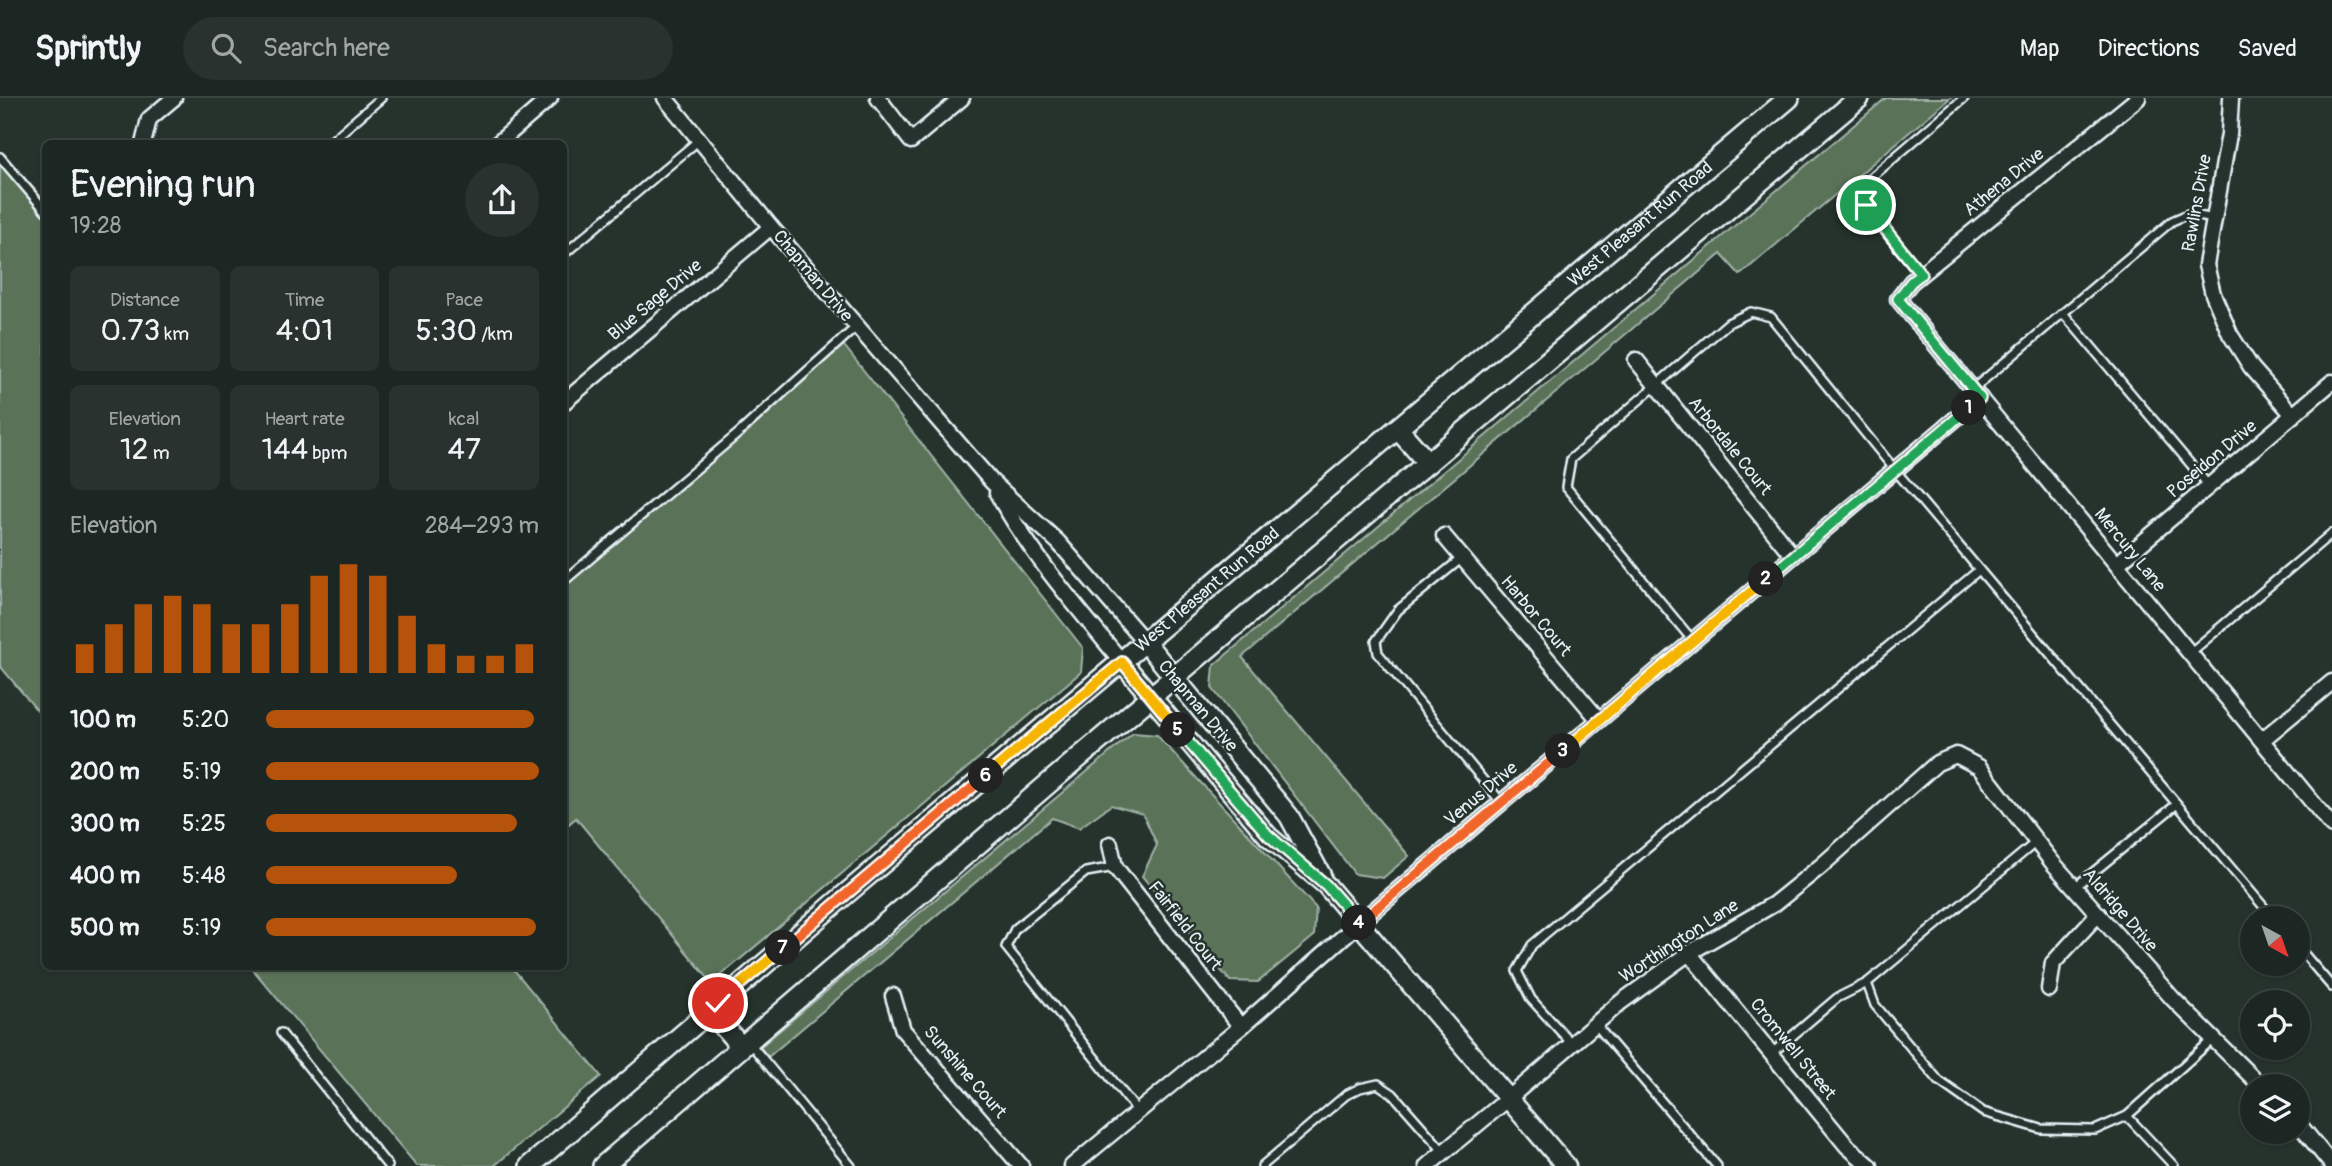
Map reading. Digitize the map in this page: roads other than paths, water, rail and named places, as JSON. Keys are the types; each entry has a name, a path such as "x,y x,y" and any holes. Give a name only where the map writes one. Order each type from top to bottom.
{"main road":[{"name":"West Pleasant Run Road","path":"530,1166 710,1010 1789,98"},
{"path":"603,1166 1150,697 1859,98"},
{"path":"1398,429 1427,463"},
{"path":"710,1010 744,1044"}],"street":[{"path":"144,140 149,119 174,98"},
{"path":"502,140 550,98"},
{"name":"Chapman Drive","path":"665,98 856,327 992,482 1058,542 1175,677 1289,816 1326,885"},
{"path":"878,98 911,141 962,98"},
{"name":"Athena Drive","path":"1898,299 1911,282 2138,98"},
{"name":"Rawlins Drive","path":"2231,98 2229,134 2206,265 2213,293 2230,334 2251,367 2293,415"},
{"name":"Blue Sage Drive","path":"567,399 771,227"},
{"name":"Mercury Lane","path":"1898,299 2332,826"},
{"name":"Arbordale Court","path":"1636,360 1793,556"},
{"name":"Poseidon Drive","path":"2117,564 2332,382"},
{"name":"Venus Drive","path":"1072,1166 1241,1027 1359,923 1895,470 1976,394"},
{"name":"Chapman Drive","path":"992,482 1026,541 1053,578 1150,697 1268,835 1326,885 1566,1166"},
{"name":"Harbor Court","path":"1444,536 1599,720"},
{"path":"2262,740 2332,682"},
{"name":"Worthington Lane","path":"1427,1166 1620,1002 1689,953 1774,904 1937,763 1956,755"},
{"name":"Aldridge Drive","path":"1956,755 1979,768 2074,887 2173,999 2249,1074"},
{"name":"Fairfield Court","path":"1110,844 1115,867 1241,1027"},
{"path":"2049,989 2053,963 2098,914"},
{"name":"Cromwell Street","path":"1689,953 1847,1146 1870,1166"},
{"name":"Sunshine Court","path":"893,996 903,1030 1021,1166"},
{"path":"2310,1138 2332,1165"}],"lane":[{"path":"333,140 381,98"},
{"path":"1921,274 1885,231 1866,205 1861,193 1867,181 1964,98"},
{"path":"567,251 699,140"},
{"path":"0,157 42,206"},
{"path":"1976,394 2063,313 2172,221 2188,214 2214,219"},
{"path":"1693,641 1566,487 1571,459 1728,323 1751,312 1771,317 1895,470 2263,906"},
{"path":"2063,313 2210,486"},
{"path":"567,578 740,432 856,327"},
{"path":"2190,653 2332,533"},
{"path":"1462,558 1398,610 1376,640 1378,653 1502,803"},
{"path":"1572,1044 1531,999 1517,971 1532,945 1979,570"},
{"path":"2074,887 2177,804"},
{"path":"1772,1054 1837,998 1867,984 2036,842"},
{"path":"1115,867 1086,872 1015,929 1006,947 1138,1112"},
{"path":"2310,961 2332,988"},
{"path":"1867,984 1875,1005 1939,1081 1983,1112 2041,1129 2095,1130 2127,1116 2213,1039"},
{"path":"1595,1024 1717,1166"},
{"path":"281,1033 388,1166"},
{"path":"744,1044 851,1166"},
{"path":"1262,1166 1346,1095 1378,1084 1393,1094 1444,1152"},
{"path":"2127,1116 2174,1166"}]}
